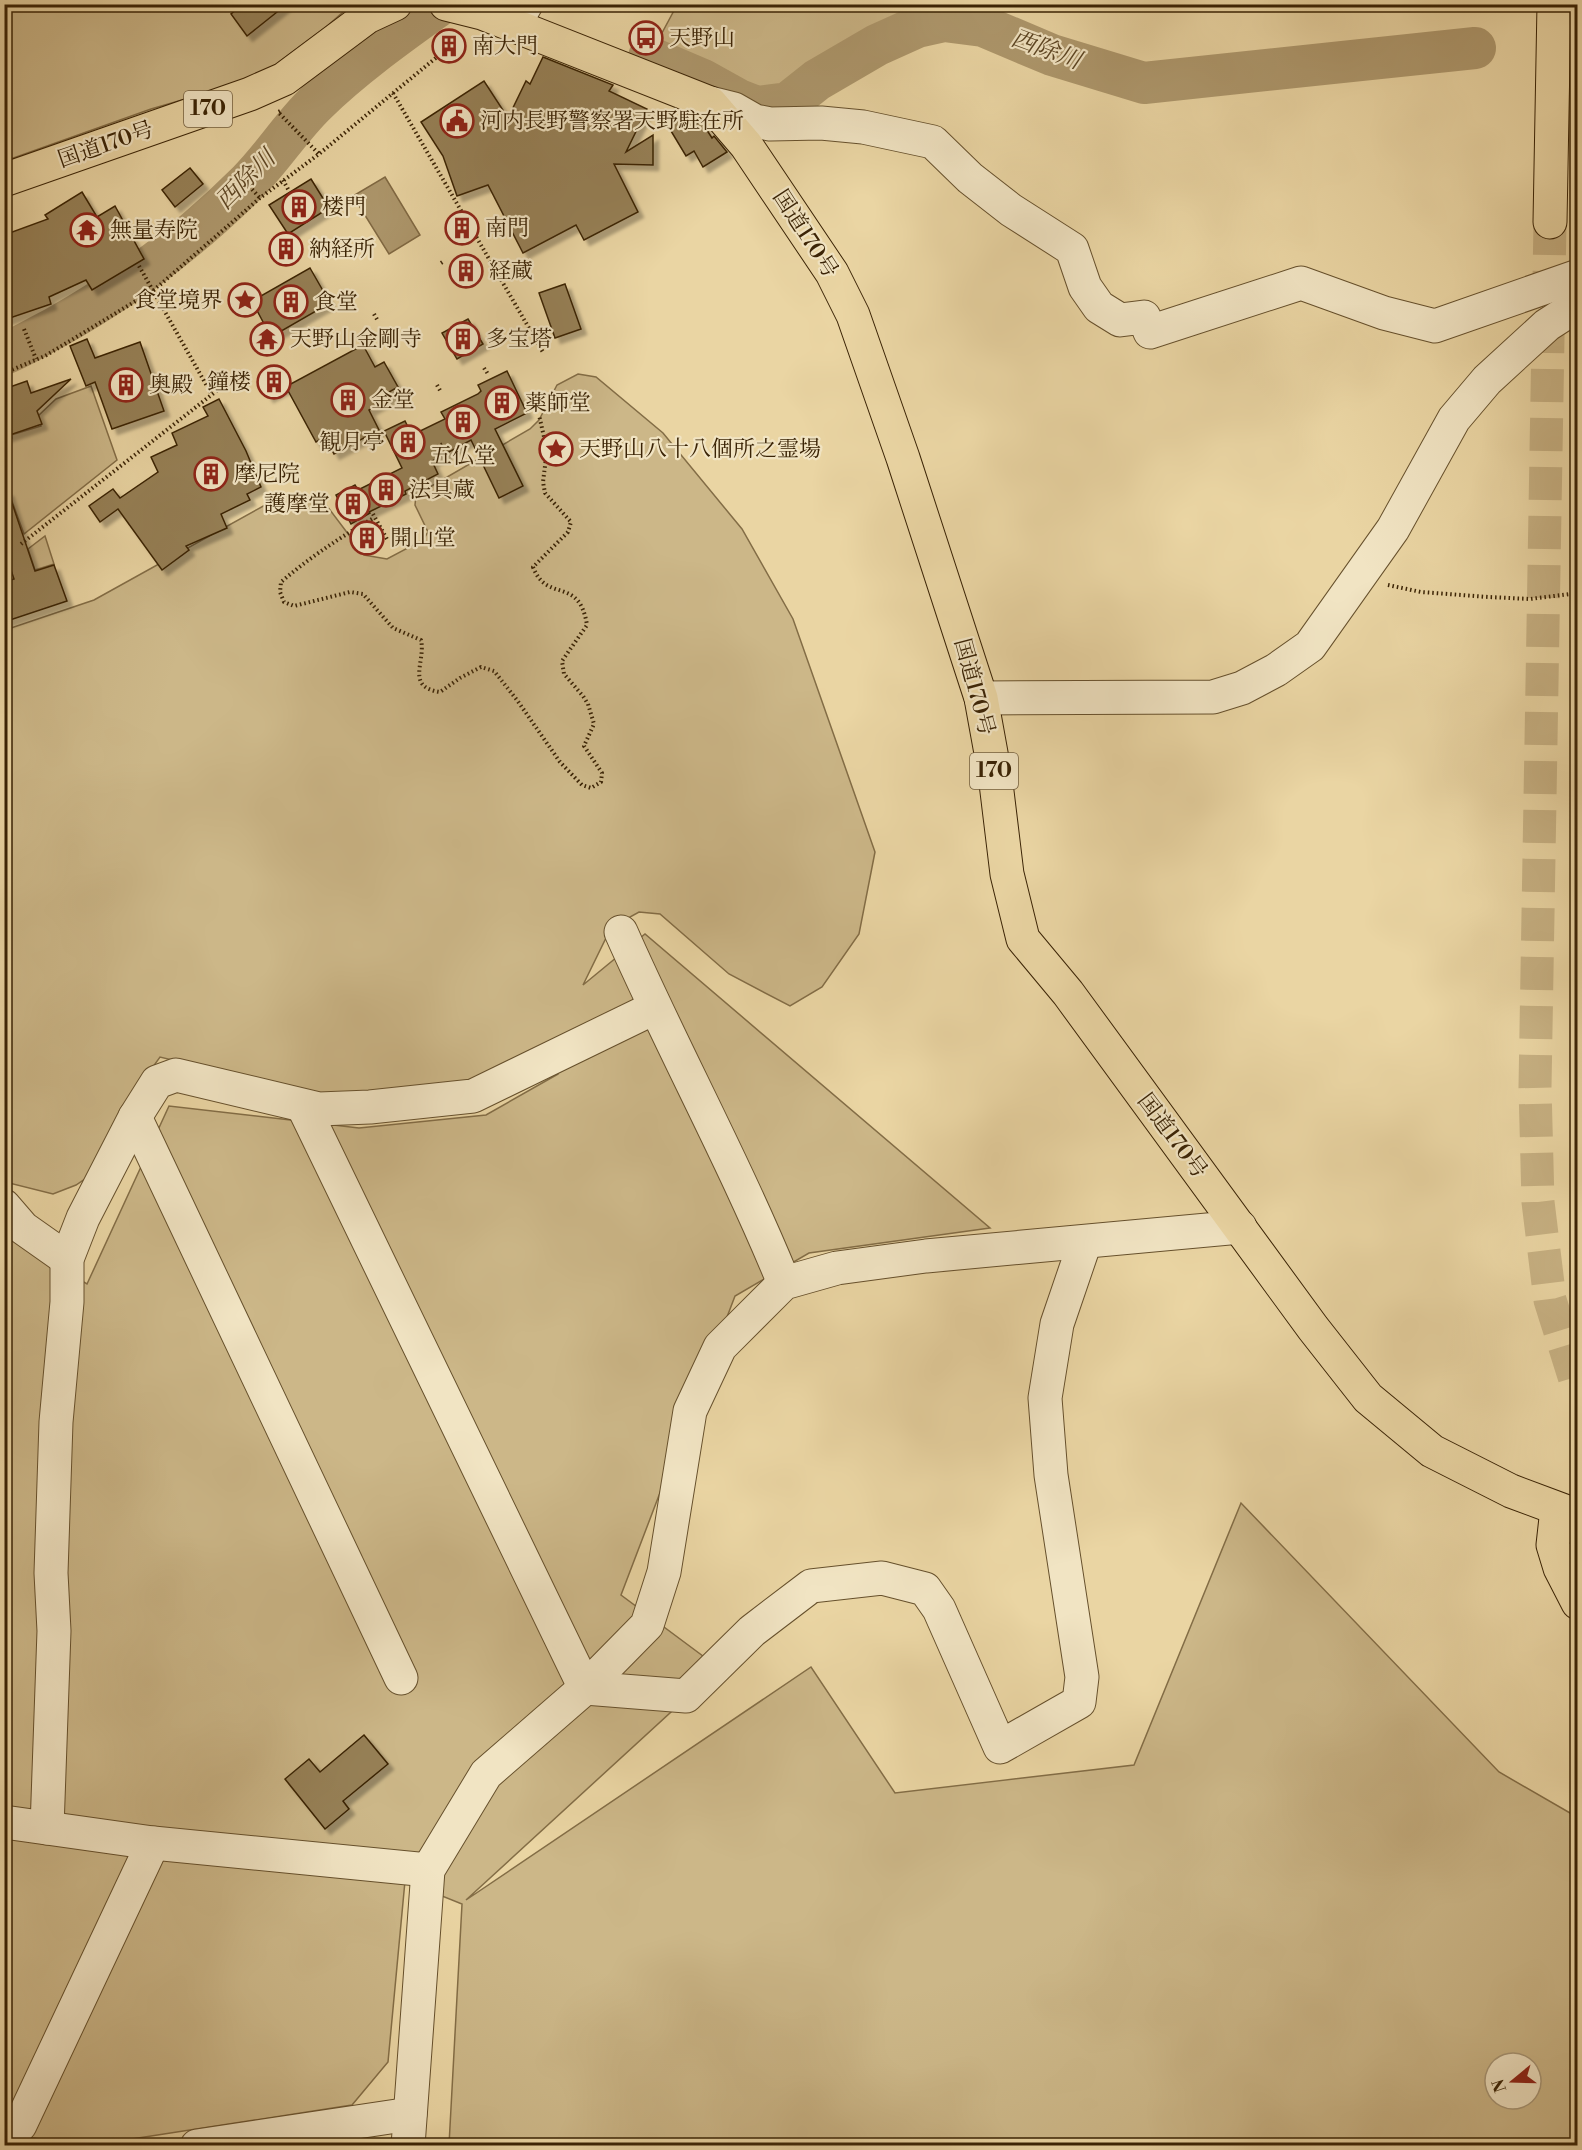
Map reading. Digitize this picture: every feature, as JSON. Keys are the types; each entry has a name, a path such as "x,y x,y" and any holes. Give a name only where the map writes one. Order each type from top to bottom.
{"highway":[{"path":"1550,222 1554,4"},
{"name":"国道170号","path":"4,180 267,87 284,79 367,17 394,5"},
{"name":"国道170号","path":"459,8 520,15 711,103 746,145 832,273 853,315 903,458 981,698 995,776 1006,874 1023,939 1068,993 1313,1328 1368,1398 1432,1451 1511,1491 1567,1512"},
{"path":"1567,1512 1578,1558"},
{"path":"1567,1512 1553,1545 1560,1568 1578,1603"}],"street":[{"path":"711,103 734,109 755,121 770,124 820,123 863,127 933,142 970,178 1011,210 1072,249 1085,287 1099,307 1120,320 1144,317 1150,332 1301,283 1384,313 1435,326 1509,298 1578,276"},
{"path":"981,698 1213,697 1242,688 1276,670 1310,646 1393,529 1455,419 1496,372 1547,326 1578,305"},
{"path":"621,932 654,1008 763,1232 784,1283"},
{"path":"47,1828 54,1631 51,1573 56,1422 67,1302 67,1258 83,1218 135,1117 157,1082 176,1075 319,1109 370,1107 474,1096 654,1008"},
{"path":"303,1106 585,1688"},
{"path":"135,1117 401,1678"},
{"path":"4,1206 23,1228 67,1258"},
{"path":"197,2145 409,2130 428,1870 486,1774 585,1688 647,1625 664,1572 690,1411 720,1347 784,1283 837,1268 926,1256 1240,1227"},
{"path":"585,1688 686,1696 752,1631 812,1586 882,1578 925,1589 939,1609 1000,1747 1079,1702 1082,1677 1051,1475 1045,1398 1057,1323 1085,1242"},
{"path":"4,1822 153,1843 428,1870"},
{"path":"10,2139 153,1843"}],"path":[{"path":"4,373 36,359 154,291 260,198 319,154 443,52"},
{"path":"393,93 544,354"},
{"path":"278,112 319,154"},
{"path":"240,176 260,198"},
{"path":"283,180 289,191"},
{"path":"140,266 212,395"},
{"path":"374,314 378,321"},
{"path":"24,329 36,359"},
{"path":"484,368 488,374"},
{"path":"21,544 228,382"},
{"path":"437,385 441,393"},
{"path":"388,542 373,517 306,560 280,582 280,592 285,602 294,606 350,592 363,594 393,628 421,640 418,675 420,682 430,690 440,692 480,667 494,671 560,762 582,785 591,788 602,782 602,774 584,747 594,724 588,704 584,696 564,674 562,661 587,625 584,608 575,596 546,586 536,576 533,567 567,532 571,522 545,493 543,482 547,450 539,415"},
{"path":"437,447 443,444"},
{"path":"1358,578 1421,592 1457,596 1530,599 1578,593"}],"shaded area":[{"path":"4,5 351,5 326,27 267,71 234,85 151,109 5,161"},
{"path":"677,5 952,5 778,116 666,70 655,46"},
{"path":"385,177 420,235 389,254 353,196"},
{"path":"578,374 596,377 663,433 742,529 793,619 875,852 859,934 822,987 790,1006 729,974 660,914 639,912 619,923 607,936 583,985 645,934 990,1228 809,1253 735,1296 621,1595 719,1668 466,1900 811,1667 895,1793 1134,1765 1241,1503 1499,1772 1577,1817 1577,2145 449,2145 462,1904 405,1881 388,2062 352,2105 93,2145 5,2134 4,1234 87,1284 169,1106 359,1128 486,1115 558,1074 553,1046 482,1082 323,1096 160,1057 121,1111 98,1170 76,1185 53,1194 5,1182 5,630 94,600 276,499 299,493 327,506 364,555 387,559 423,540 428,532 415,505 416,495 530,429 539,420 557,385"},
{"path":"91,386 117,460 24,534 5,485 5,441 12,438 11,435 41,426 38,416 56,399"},
{"path":"45,536 54,564 35,570 28,549"}],"building":[{"path":"243,4 287,4 247,36 231,14"},
{"path":"543,57 613,85 609,91 647,109 626,152 653,135 653,165 614,164 638,212 584,240 576,225 523,253 488,185 457,196 443,156 421,122 484,81 508,118 526,81 530,84"},
{"path":"687,114 696,124 701,121 712,138 714,136 727,152 703,167 694,151 686,156 668,126"},
{"path":"190,168 203,184 175,207 162,190"},
{"name":"楼門","path":"311,179 329,208 288,234 269,205"},
{"path":"82,192 97,217 115,206 144,259 92,290 86,280 49,297 51,304 4,320 4,235 48,219 45,215"},
{"name":"食堂","path":"310,268 330,303 271,337 252,301"},
{"path":"565,284 581,329 555,338 539,293"},
{"name":"多宝塔","path":"468,319 483,344 457,359 442,333"},
{"name":"奥殿","path":"87,339 95,358 140,342 164,411 112,429 95,382 86,386 70,346"},
{"name":"金堂","path":"363,345 375,367 384,362 398,387 389,392 392,397 369,410 379,430 334,454 325,437 316,442 286,387 268,397 258,379 279,367 289,385"},
{"path":"507,371 527,413 495,429 523,486 499,498 471,440 432,461 438,474 351,524 336,495 355,485 358,490 402,468 384,431 405,421 412,435 445,419 441,412 478,394 481,391 478,385"},
{"path":"71,379 37,411 42,424 4,437 4,389 27,381 31,393"},
{"path":"219,399 246,451 261,487 247,494 250,500 221,514 227,528 186,546 189,550 162,570 118,509 100,522 89,506 113,489 120,498 158,472 151,457 177,445 172,433 208,416 203,407"},
{"path":"4,491 8,491 35,571 54,565 67,601 4,622 4,582 14,579 4,549"},
{"path":"364,1735 388,1764 343,1801 349,1809 325,1829 285,1779 309,1759 320,1772"}],"waterway":[{"name":"西除川","path":"4,354 80,314 131,280 180,243 248,182 307,112 331,89 377,51 441,4"},
{"name":"西除川","path":"649,57 703,80 757,107 788,103 817,80 877,45 917,27 944,21 983,26 1052,55 1144,83 1475,48"}],"tunnel":[{"path":"1550,222 1535,1087 1538,1202 1550,1300 1578,1389"}],"place":[{"name":"天野山","path":"646,38"},
{"name":"南大門","path":"449,46"},
{"name":"河内長野警察署天野駐在所","path":"457,121"},
{"name":"楼門","path":"299,207"},
{"name":"南門","path":"462,228"},
{"name":"無量寿院","path":"87,230"},
{"name":"納経所","path":"286,249"},
{"name":"経蔵","path":"466,271"},
{"name":"食堂境界","path":"245,300"},
{"name":"食堂","path":"291,302"},
{"name":"天野山金剛寺","path":"267,339"},
{"name":"多宝塔","path":"463,339"},
{"name":"鐘楼","path":"274,382"},
{"name":"奥殿","path":"126,385"},
{"name":"金堂","path":"348,400"},
{"name":"薬師堂","path":"502,403"},
{"name":"五仏堂","path":"463,422"},
{"name":"観月亭","path":"408,442"},
{"name":"天野山八十八個所之霊場","path":"556,449"},
{"name":"摩尼院","path":"211,474"},
{"name":"法具蔵","path":"386,490"},
{"name":"護摩堂","path":"353,504"},
{"name":"開山堂","path":"367,538"}]}
